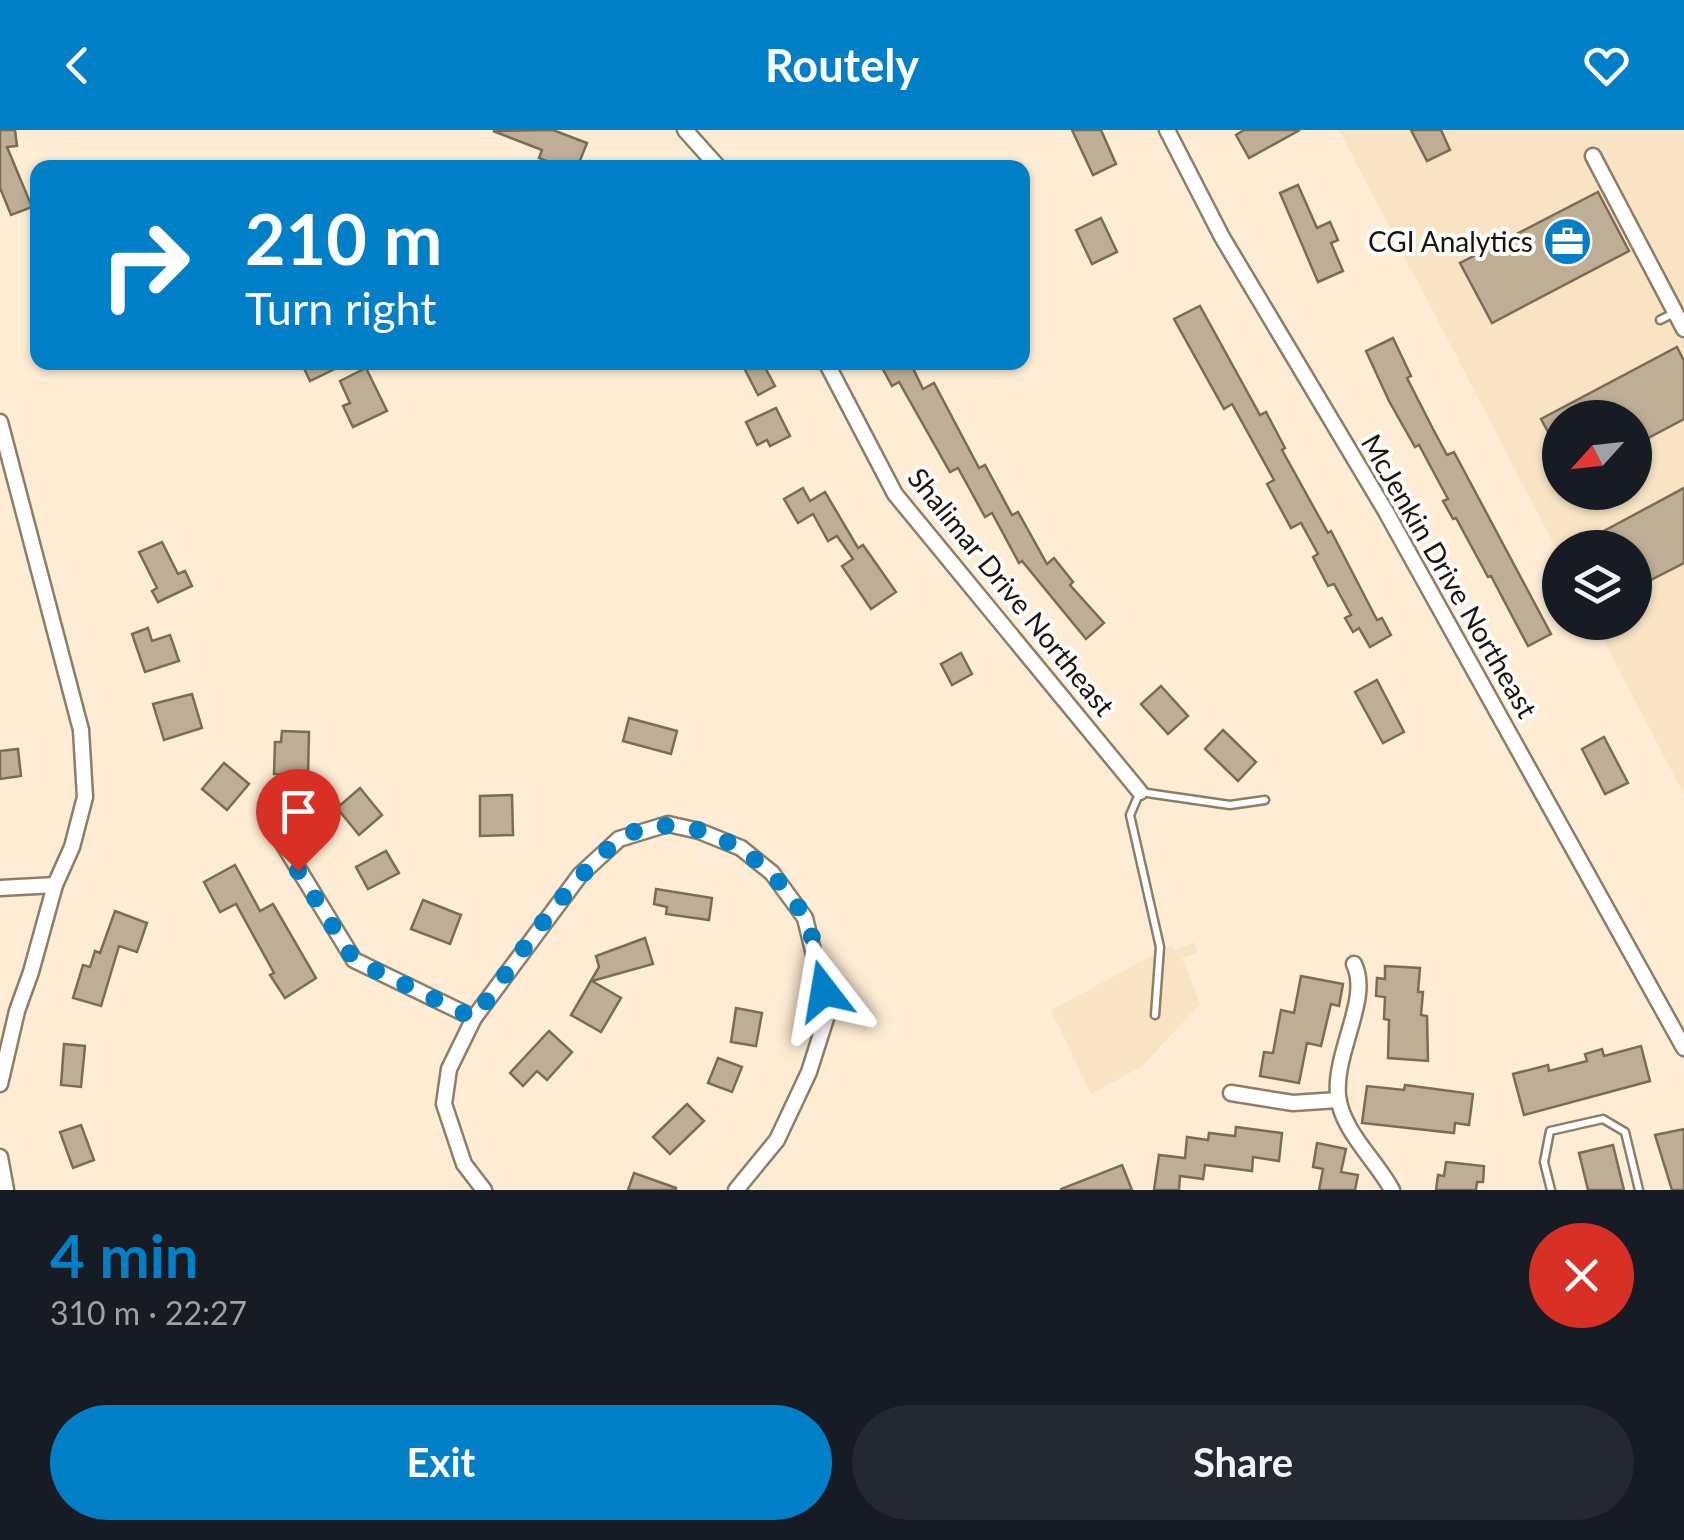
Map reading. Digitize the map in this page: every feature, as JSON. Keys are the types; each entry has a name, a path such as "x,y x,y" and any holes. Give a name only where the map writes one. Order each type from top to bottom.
{"street":[{"path":"685,130 712,160"},
{"name":"McJenkin Drive Northeast","path":"1166,130 1222,238 1385,510 1684,1048"},
{"path":"1590,159 1684,329"},
{"name":"Shalimar Drive Northeast","path":"830,370 895,494 1140,792"},
{"path":"0,422 81,730 85,797 72,847 54,885 0,1084"},
{"path":"484,1190 464,1164 444,1104 449,1069 474,1018 580,875 619,839 668,824 742,848 772,874 805,918 828,1012 809,1072 777,1140 736,1190"},
{"path":"279,838 354,960 474,1018"},
{"path":"0,888 54,885"},
{"path":"1354,964 1358,972 1358,1000 1340,1058 1338,1100 1392,1190"},
{"path":"1231,1093 1292,1104 1338,1100"},
{"path":"0,1157 6,1190"}],"lane":[{"path":"1660,320 1675,312"},
{"path":"1156,1015 1160,947 1130,815 1140,792 1230,804 1265,800"},
{"path":"1550,1190 1544,1162 1550,1131 1603,1120 1625,1132 1639,1190"}],"shaded area":[{"path":"1339,130 1684,130 1684,795 1604,640 1652,640 1652,530 1547,530"},
{"path":"1194,942 1197,953 1182,958 1200,1004 1141,1067 1091,1094 1051,1010 1172,945 1175,950"}],"building":[{"path":"0,130 15,130 17,146 7,147 30,202 30,208 11,215 0,188"},
{"path":"553,130 587,143 580,160 544,160 539,158 542,150 493,131"},
{"path":"1072,130 1101,130 1116,164 1093,175"},
{"path":"1244,130 1300,130 1249,158 1236,135"},
{"path":"1411,130 1441,130 1450,150 1427,161"},
{"path":"1298,185 1317,228 1330,222 1338,240 1331,243 1343,271 1318,282 1280,193"},
{"path":"1598,192 1629,251 1492,323 1460,263"},
{"path":"1101,218 1117,252 1092,264 1076,230"},
{"path":"1200,306 1260,415 1266,412 1285,448 1282,450 1328,533 1331,531 1377,620 1382,618 1391,635 1370,647 1359,628 1353,632 1345,618 1351,615 1334,584 1328,586 1313,557 1318,554 1301,523 1291,528 1267,484 1274,480 1232,404 1224,409 1174,319"},
{"path":"1393,338 1411,376 1407,378 1433,429 1447,455 1454,452 1542,617 1542,639 1528,646 1491,576 1488,577 1443,501 1448,499 1419,445 1415,447 1389,401 1366,351"},
{"path":"1677,347 1684,361 1684,419 1652,436 1652,400 1577,400"},
{"path":"305,370 333,370 310,381"},
{"path":"367,370 387,411 353,427 343,406 350,403 340,381"},
{"path":"745,370 766,370 775,386 758,395"},
{"path":"883,370 914,370 923,389 934,383 979,468 985,465 1012,515 1018,512 1047,564 1054,558 1073,582 1070,585 1104,623 1086,639 1022,561 1019,563 992,513 985,517 958,468 950,472 899,382 892,386"},
{"path":"776,408 790,436 770,446 767,440 757,445 746,422"},
{"path":"803,488 810,501 825,492 858,548 863,545 896,592 871,609 842,566 853,559 837,536 828,541 813,514 798,523 784,499"},
{"path":"1684,488 1684,563 1652,579 1652,530 1606,530 1643,510 1652,510 1652,505"},
{"path":"162,542 178,574 185,571 192,586 158,602 152,591 157,588 139,552"},
{"path":"148,628 152,641 170,635 179,661 145,672 132,634"},
{"path":"961,653 972,674 952,685 941,664"},
{"path":"1377,680 1404,732 1383,743 1355,692"},
{"path":"1161,686 1188,716 1168,734 1141,704"},
{"path":"192,694 202,728 164,740 153,704"},
{"path":"629,718 677,731 671,754 623,741"},
{"path":"1223,730 1256,762 1238,781 1205,749"},
{"path":"282,731 309,732 308,775 274,774 275,742 281,742"},
{"path":"1604,737 1628,783 1605,794 1582,749"},
{"path":"18,749 21,776 0,779 0,751"},
{"path":"224,763 249,784 227,810 202,789"},
{"path":"360,788 382,815 359,835 337,808"},
{"path":"512,795 513,835 480,836 480,796"},
{"path":"386,851 399,873 368,889 356,867"},
{"path":"235,865 260,911 273,904 316,978 285,998 236,904 220,912 204,882"},
{"path":"656,889 712,898 709,920 666,914 667,907 654,904"},
{"path":"423,900 461,915 450,944 411,929"},
{"path":"115,911 147,923 137,952 119,946 101,1006 73,998 83,965 90,967 95,951 100,953"},
{"path":"645,938 653,964 592,981 621,998 601,1032 571,1015 599,967 596,956"},
{"path":"1385,966 1420,968 1418,992 1423,992 1421,1015 1427,1016 1428,1061 1388,1058 1385,997 1376,996 1377,978 1385,979"},
{"path":"1301,976 1343,984 1339,1006 1331,1004 1321,1046 1307,1043 1299,1083 1260,1076 1264,1052 1273,1053 1281,1010 1294,1013"},
{"path":"736,1008 762,1013 756,1046 731,1042"},
{"path":"549,1031 572,1052 547,1080 537,1071 523,1086 510,1073"},
{"path":"64,1044 85,1046 81,1087 61,1085"},
{"path":"1641,1046 1650,1081 1524,1115 1513,1074 1548,1065 1549,1071 1587,1061 1585,1054 1602,1049 1604,1056"},
{"path":"718,1058 742,1067 732,1092 708,1083"},
{"path":"1405,1085 1473,1094 1469,1125 1455,1123 1454,1133 1362,1123 1367,1086 1404,1090"},
{"path":"687,1104 704,1121 670,1154 653,1137"},
{"path":"81,1125 94,1160 73,1168 60,1132"},
{"path":"1236,1127 1282,1133 1279,1161 1253,1157 1252,1171 1205,1165 1203,1179 1180,1176 1179,1190 1154,1190 1159,1155 1185,1158 1187,1137 1208,1140 1209,1133 1235,1136"},
{"path":"1684,1129 1684,1190 1672,1190 1655,1135"},
{"path":"1317,1143 1346,1149 1341,1172 1358,1175 1355,1190 1319,1190 1323,1169 1313,1167"},
{"path":"1613,1145 1624,1190 1588,1190 1579,1153"},
{"path":"1446,1162 1484,1166 1483,1182 1477,1182 1476,1190 1436,1190 1438,1175 1444,1176"},
{"path":"1122,1165 1132,1190 1061,1190 1061,1189"},
{"path":"634,1173 676,1188 676,1190 628,1190"}],"place":[{"name":"CGI Analytics","path":"1568,242"}],"route":[{"path":"298,871 354,960 474,1018 580,875 619,839 668,824 742,848 772,874 805,918 824,991"}]}
